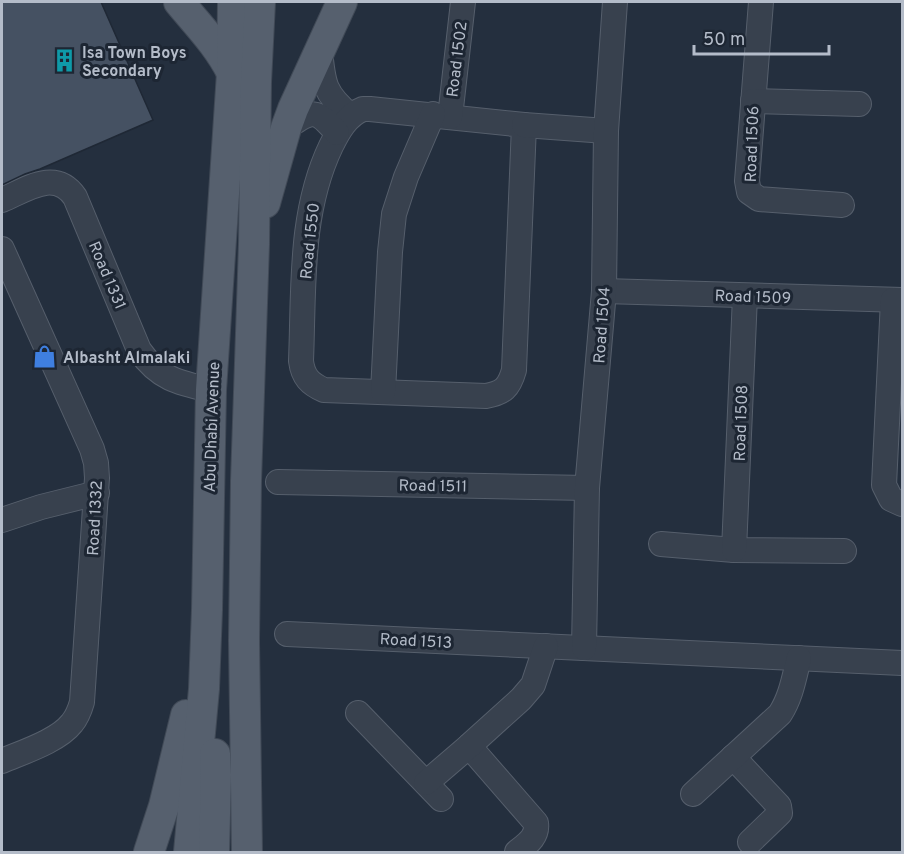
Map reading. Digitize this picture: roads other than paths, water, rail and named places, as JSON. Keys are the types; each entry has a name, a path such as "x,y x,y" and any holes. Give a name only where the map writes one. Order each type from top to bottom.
{"main road":[{"path":"179,2 213,41 232,73"},
{"name":"Abu Dhabi Avenue","path":"189,852 204,689 211,390 232,73 233,2"},
{"path":"248,846 244,641 246,481 260,2"},
{"path":"254,244 286,128 342,2"},
{"path":"149,852 164,806 178,749 207,610"},
{"path":"204,689 213,721 216,775 214,852"}],"street":[{"name":"Road 1502","path":"441,116 463,2"},
{"name":"Road 1504","path":"584,648 587,488 604,291 606,131 615,2"},
{"name":"Road 1506","path":"760,2 747,181 749,192 759,199 842,205"},
{"path":"320,50 327,91 337,105 344,125"},
{"path":"753,100 859,104"},
{"path":"344,125 356,112 370,109 606,131"},
{"path":"286,128 306,114 319,115 324,119 344,125"},
{"path":"383,392 394,214 406,177 441,116"},
{"name":"Road 1550","path":"344,125 324,161 309,216 304,280 302,371 307,380 324,390 486,396 505,389 511,381 514,370 524,125"},
{"name":"Road 1331","path":"2,200 44,182 59,183 71,191 139,350 146,360 174,381 211,390"},
{"name":"Road 1332","path":"2,249 92,449 97,478 82,702 79,713 73,723 56,738 2,761"},
{"name":"Road 1509","path":"604,291 898,300"},
{"name":"Road 1508","path":"734,550 745,296"},
{"path":"898,300 884,485 891,499 903,504"},
{"name":"Road 1511","path":"278,482 587,488"},
{"path":"2,520 41,507 97,493"},
{"path":"661,544 734,550 844,551"},
{"name":"Road 1513","path":"286,634 903,663"},
{"path":"358,713 434,791 469,746 521,699 533,685 546,646"},
{"path":"693,794 780,714 791,694 799,658"},
{"path":"469,746 536,823 537,830 534,837 518,852"},
{"path":"733,757 780,810 777,816 750,842"}],"place":[{"name":"Isa Town Boys Secondary","path":"64,61"},
{"name":"Albasht Almalaki","path":"45,357"}]}
